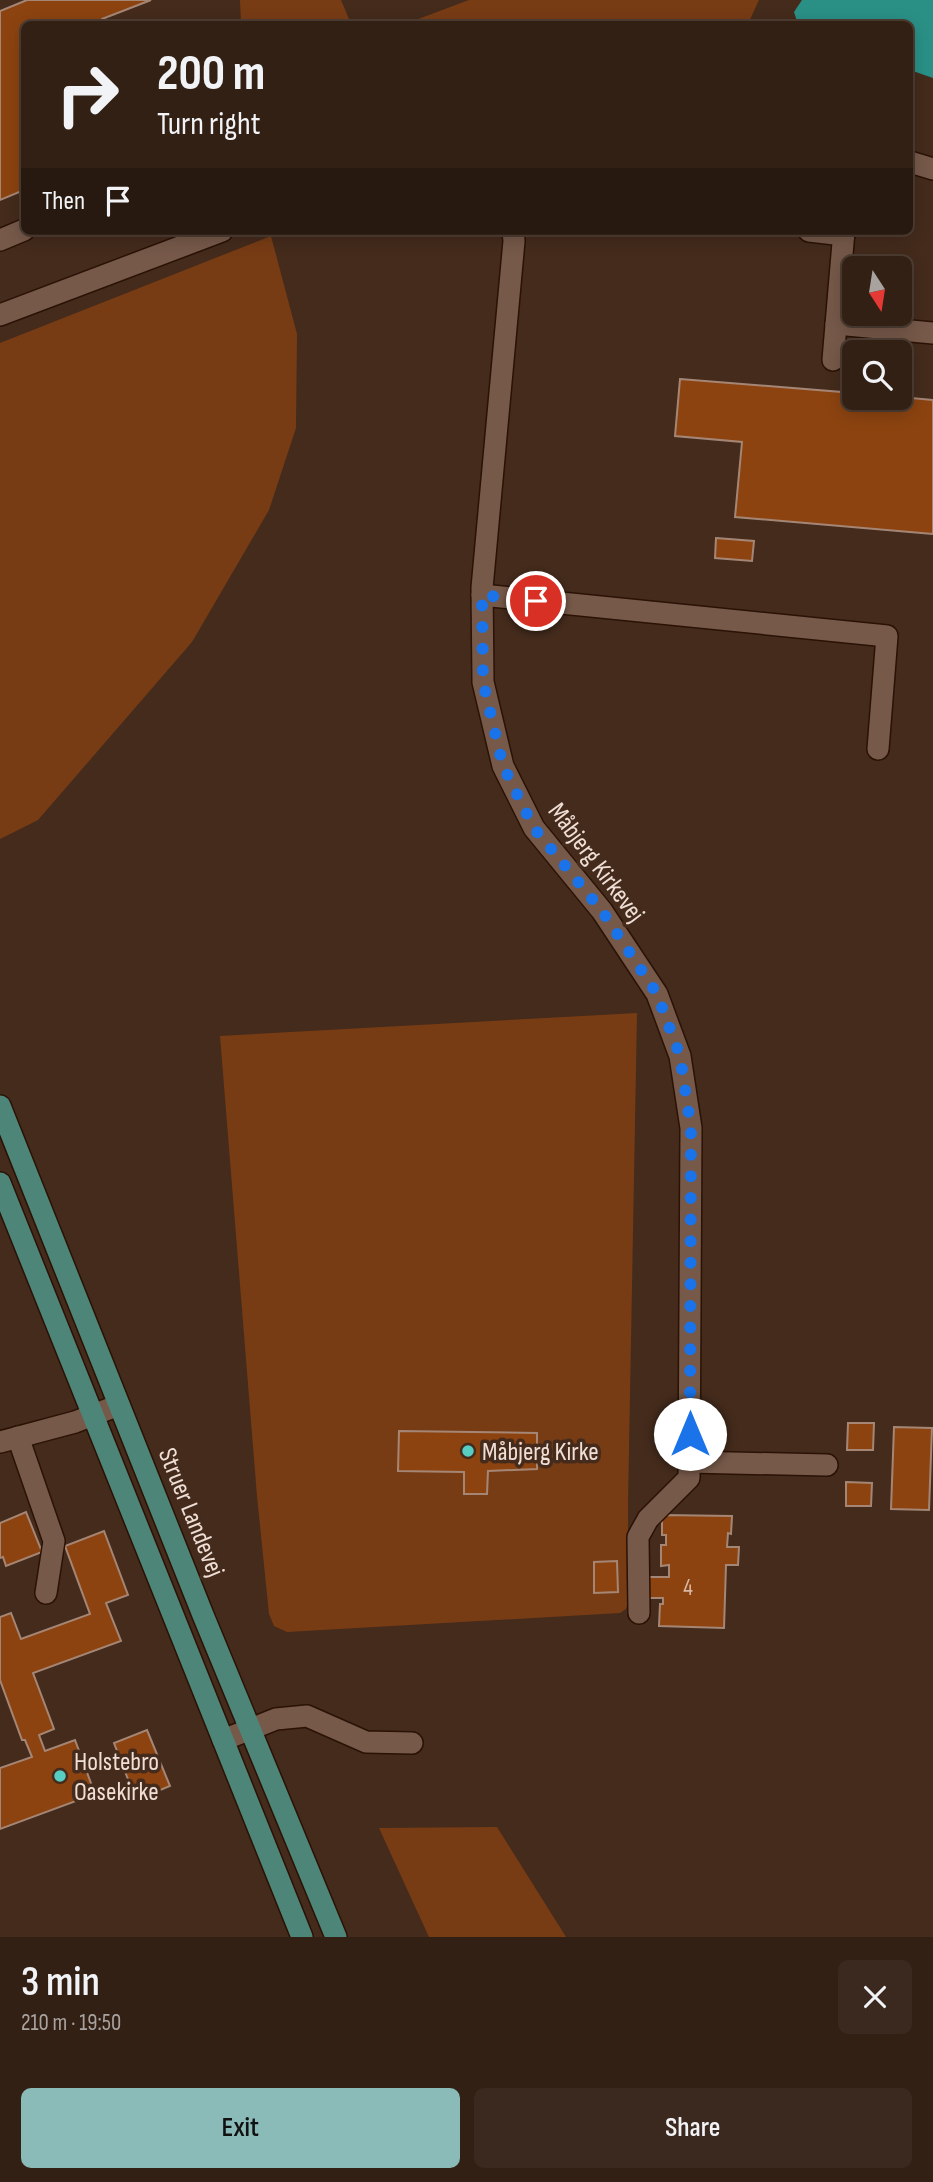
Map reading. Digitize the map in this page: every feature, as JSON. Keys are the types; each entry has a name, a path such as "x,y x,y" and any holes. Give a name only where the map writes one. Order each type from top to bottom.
{"main road":[{"name":"Struer Landevej","path":"0,1106 249,1728 336,1937"},
{"name":"Struer Landevej","path":"0,1182 302,1937"}],"street":[{"path":"913,163 933,169"},
{"path":"0,240 21,231"},
{"path":"0,315 211,235"},
{"name":"Måbjerg Kirkevej","path":"513,235 482,595 483,682 503,766 534,828 602,911 657,994 680,1056 691,1128 689,1470"},
{"path":"833,360 844,235"},
{"path":"836,324 933,333"},
{"path":"482,595 887,636 878,749"},
{"path":"46,1593 54,1541 9,1439 119,1405"},
{"path":"639,1613 638,1536 689,1470 827,1465"},
{"path":"223,1740 276,1719 307,1716 366,1742 412,1743"}],"shaded area":[{"path":"240,0 341,0 350,21 241,21"},
{"path":"469,0 759,0 749,21 413,21"},
{"path":"271,236 297,334 296,428 269,510 192,642 38,820 0,839 0,343"},
{"path":"637,1013 626,1609 620,1613 287,1632 274,1626 269,1614 257,1496 220,1036"},
{"path":"497,1827 566,1937 429,1937 379,1828"}],"water":[{"path":"802,0 933,0 933,78 913,71 913,21 797,21 794,12"}],"building":[{"path":"27,0 151,0 102,21 21,21 21,191 0,200 0,11"},
{"path":"680,379 842,392 842,410 912,410 912,398 933,400 933,534 735,517 742,442 675,436"},
{"path":"716,538 754,541 752,561 715,558"},
{"path":"848,1423 874,1423 873,1450 847,1450"},
{"path":"894,1427 932,1428 929,1510 891,1509"},
{"name":"Måbjerg Kirke","path":"399,1431 537,1433 537,1469 488,1471 487,1494 464,1494 464,1472 398,1471"},
{"path":"846,1482 872,1483 871,1506 846,1506"},
{"path":"26,1512 42,1552 6,1566 3,1557 0,1558 0,1523"},
{"path":"662,1515 732,1516 727,1547 739,1547 738,1565 726,1565 724,1628 659,1626 660,1604 663,1604 663,1598 647,1598 647,1577 669,1577 669,1565 661,1566 661,1545 666,1545 666,1535 662,1535"},
{"path":"104,1531 128,1595 106,1603 121,1641 33,1673 54,1729 39,1735 45,1751 75,1740 95,1794 0,1829 0,1768 32,1757 25,1740 22,1740 0,1680 0,1617 11,1613 21,1639 90,1614 65,1546"},
{"path":"617,1561 618,1592 594,1593 594,1562"},
{"path":"147,1730 170,1786 136,1800 114,1743"}],"place":[{"name":"Måbjerg Kirke","path":"468,1451"},
{"name":"Holstebro Oasekirke","path":"60,1776"}],"route":[{"path":"536,601 482,595 483,682 503,766 534,828 602,911 657,994 680,1056 691,1128 690,1434"}]}
